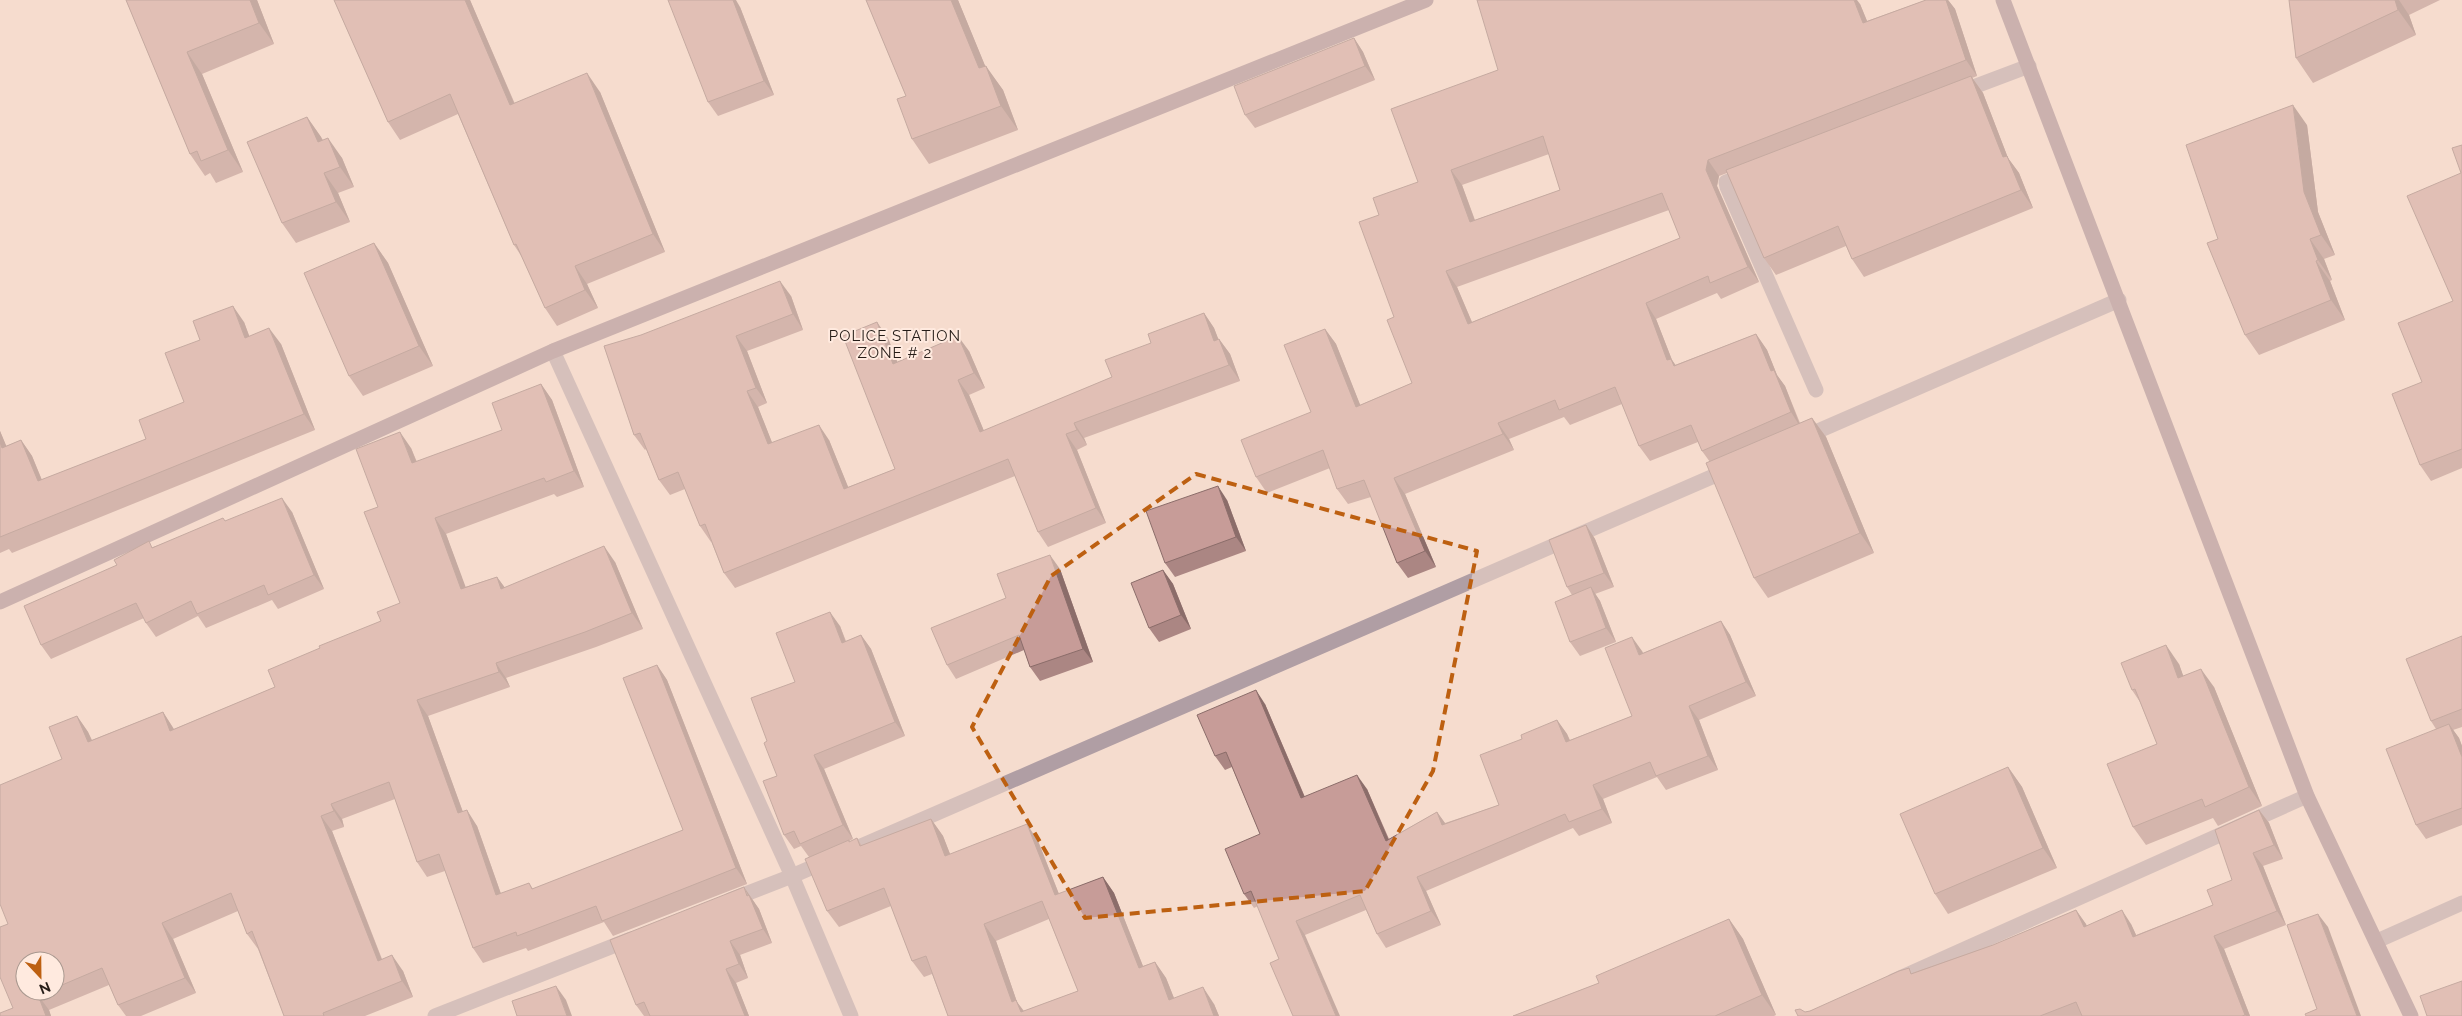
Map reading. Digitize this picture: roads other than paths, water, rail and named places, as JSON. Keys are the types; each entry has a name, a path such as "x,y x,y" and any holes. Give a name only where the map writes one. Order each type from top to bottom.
{"street":[{"path":"0,602 553,351 1426,0"},
{"path":"2004,0 2308,796 2411,1016"},
{"path":"1945,98 2029,66"},
{"path":"1768,166 1726,182 1727,187 1816,390"},
{"path":"1790,443 2119,300"},
{"path":"553,351 792,876 850,1016"},
{"path":"718,905 792,876 1744,463"},
{"path":"1880,988 2308,796"},
{"path":"2377,941 2462,903"},
{"path":"435,1016 645,934"}],"district":[{"name":"POLICE STATION ZONE # 2","path":"895,344"}]}
